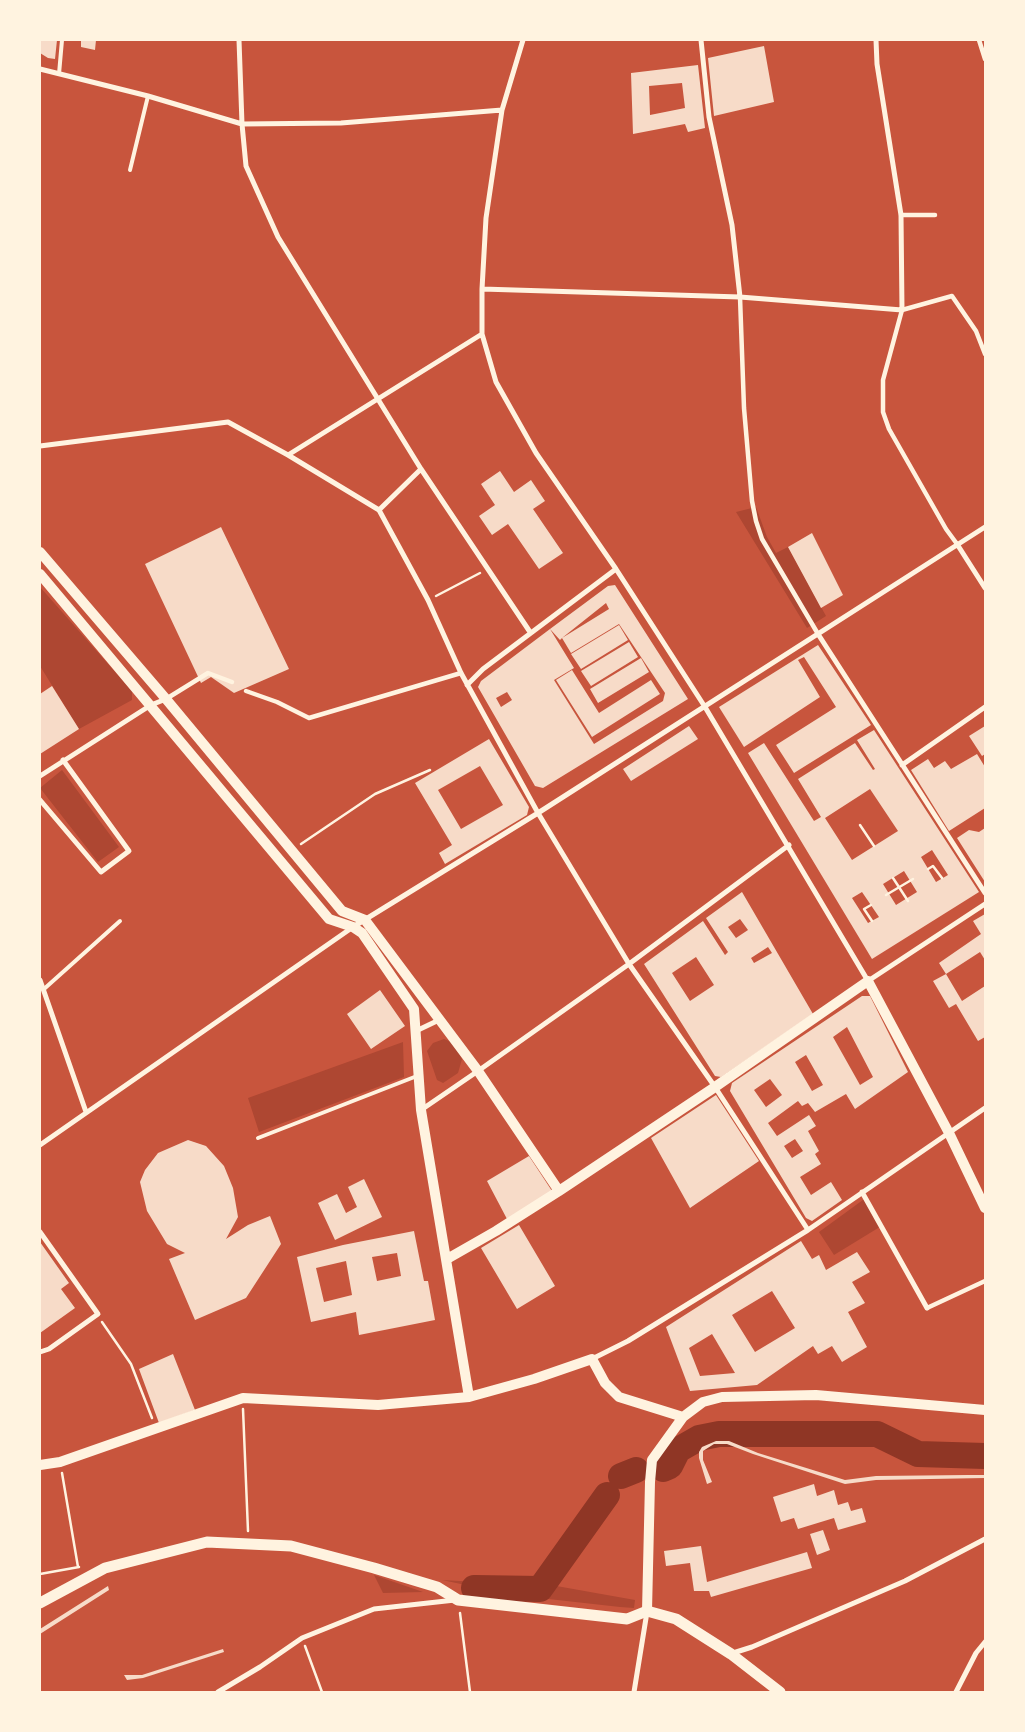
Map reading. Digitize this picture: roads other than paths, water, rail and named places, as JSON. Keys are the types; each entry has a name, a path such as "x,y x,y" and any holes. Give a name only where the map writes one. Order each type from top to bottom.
{"main road":[{"path":"40,552 166,699 342,911 365,920 478,1071 559,1191"},
{"path":"40,574 329,919 353,927 362,933 414,1009 421,1110 469,1397"},
{"path":"447,1259 559,1191 715,1087 868,981 949,1133 985,1208"},
{"path":"40,1465 60,1462 243,1398 378,1405 469,1397 592,1359 605,1383 619,1397 683,1417"},
{"path":"647,1611 652,1460 683,1417 703,1402 722,1397 816,1395 985,1410"},
{"path":"40,1603 105,1568 208,1542 291,1546 437,1587 458,1600 627,1619 647,1611 676,1619 731,1654 780,1692"}],"street":[{"path":"239,40 242,124 246,166 278,237 421,469 530,632"},
{"path":"523,40 502,110 486,218 482,289 482,334 496,382 536,453 616,569 705,707 789,844 868,981 985,904"},
{"path":"702,40 710,117 732,225 740,297 744,408 752,501 756,521 762,539 818,634 985,892"},
{"path":"876,40 901,215 902,310 883,380 883,412 889,429 946,529 985,588"},
{"path":"979,40 985,59"},
{"path":"40,69 148,96 242,124 341,123 502,110"},
{"path":"901,215 935,215"},
{"path":"482,289 740,297 902,310 952,296 976,331 985,354"},
{"path":"288,455 482,334"},
{"path":"40,446 228,422 288,455 379,510 428,600 461,674 538,813 629,964 715,1087 808,1230"},
{"path":"379,510 421,469"},
{"path":"40,1145 353,927 538,813 985,527"},
{"path":"467,685 483,668 616,569"},
{"path":"40,776 151,705 166,699 208,673 232,682"},
{"path":"246,691 277,702 309,718 461,674"},
{"path":"902,764 985,707"},
{"path":"40,800 101,872 129,851 63,760"},
{"path":"421,1110 629,964 789,844"},
{"path":"40,980 86,1112"},
{"path":"416,1031 439,1020"},
{"path":"592,1359 628,1341 808,1230 985,1108"},
{"path":"862,1192 928,1308 985,1281"},
{"path":"40,1232 98,1314 49,1349 40,1352"},
{"path":"731,1654 752,1647 905,1581 985,1540"},
{"path":"218,1692 260,1667 302,1638 374,1609 458,1600"},
{"path":"634,1692 647,1611"},
{"path":"956,1692 976,1653 985,1642"}],"lane":[{"path":"60,74 62,40"},
{"path":"130,170 148,96"},
{"path":"44,989 120,921"},
{"path":"258,1138 418,1076"}],"waterway":[{"path":"663,1469 670,1466 678,1450 699,1438 719,1434 877,1434 918,1454 985,1456"},
{"path":"621,1476 636,1470"},
{"path":"474,1588 540,1589 607,1495"}]}
